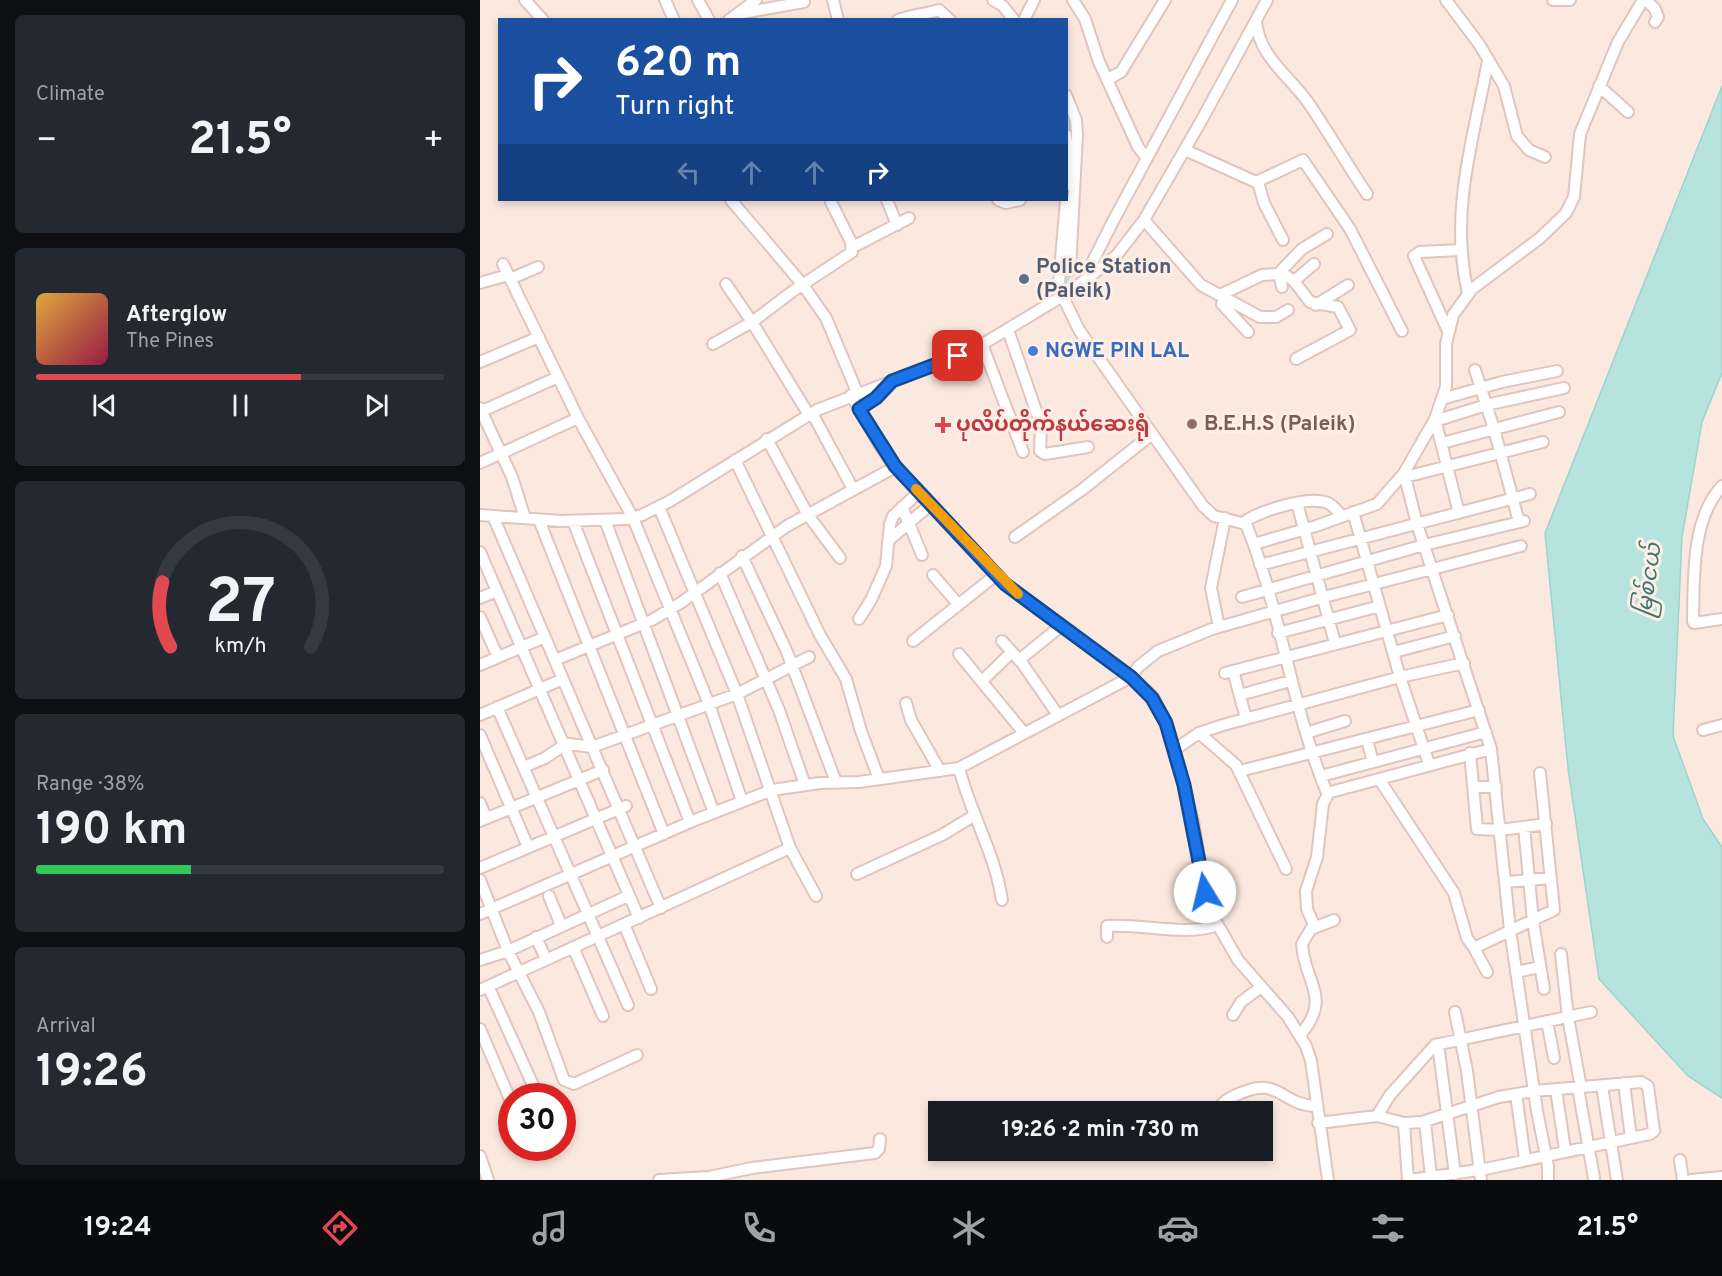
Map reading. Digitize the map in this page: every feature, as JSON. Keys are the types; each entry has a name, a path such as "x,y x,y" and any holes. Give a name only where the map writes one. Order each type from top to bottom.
{"street":[{"path":"525,0 541,18"},
{"path":"665,0 673,18"},
{"path":"698,0 708,18"},
{"path":"736,11 756,0"},
{"path":"833,0 838,18"},
{"path":"993,0 1021,18"},
{"path":"1023,18 1034,0"},
{"path":"1073,0 1085,19 1138,147 1146,157"},
{"path":"1108,79 1121,72 1165,0"},
{"path":"1090,278 1090,267 1146,157 1232,0"},
{"path":"1446,0 1474,38 1504,86 1517,136 1529,150 1545,157"},
{"path":"1553,0 1570,0"},
{"path":"1254,544 1304,530 1383,500 1405,475 1435,420 1446,387 1449,331 1453,315 1468,293 1540,238 1566,213 1574,197 1577,178 1577,142 1621,35 1644,0 1657,12 1658,17 1655,22"},
{"path":"736,11 804,2"},
{"path":"480,516 573,521 633,518 659,507 810,414 854,394 943,363 1008,330 1063,297 1090,278 1116,255 1144,220 1256,21 1262,2"},
{"path":"904,18 912,15 926,16 937,5 948,18"},
{"path":"1256,21 1257,34 1264,50 1307,101 1367,194"},
{"path":"1468,293 1460,250 1465,180 1488,61"},
{"path":"1599,86 1628,112"},
{"path":"1068,100 1076,120 1077,135 1070,270"},
{"path":"1185,150 1258,182 1303,160 1350,230 1402,331"},
{"path":"1068,154 1068,171"},
{"path":"1258,182 1264,203 1283,240"},
{"path":"732,201 803,285 832,329 859,409 895,466 1013,591 1131,677 1148,692 1159,708 1174,750 1193,821 1205,892 1217,925 1238,960 1278,1003 1300,1035 1311,1061 1318,1123 1328,1180"},
{"path":"887,201 897,225"},
{"path":"1001,201 1006,203 1015,201"},
{"path":"1066,201 1059,282 1063,297 1079,330 1208,512 1244,522 1260,514 1297,503 1327,502 1348,514 1361,538 1400,677 1429,764"},
{"path":"831,202 853,247"},
{"path":"714,344 752,322 849,255 853,247 909,218"},
{"path":"1144,220 1204,287 1222,299 1260,317 1276,317 1288,310"},
{"path":"1222,299 1262,275 1280,272 1302,249 1327,234"},
{"path":"1449,331 1414,256 1420,252 1460,250"},
{"path":"1294,281 1314,264"},
{"path":"480,283 507,273 538,267"},
{"path":"1280,272 1294,281 1307,299 1338,306 1349,331 1296,359"},
{"path":"1280,272 1282,287"},
{"path":"507,273 578,418 633,518 709,704 742,801"},
{"path":"726,284 810,414 853,489"},
{"path":"1321,304 1348,285"},
{"path":"1222,299 1248,332"},
{"path":"1008,330 1041,425 1040,451 1045,454 1088,447"},
{"path":"480,362 538,337"},
{"path":"982,344 1023,452"},
{"path":"1242,597 1367,560 1521,522 1475,370"},
{"path":"1442,399 1557,371"},
{"path":"525,518 502,454 481,410 558,377"},
{"path":"859,409 876,398 892,381"},
{"path":"1435,420 1486,405 1564,388"},
{"path":"1442,443 1559,412"},
{"path":"480,463 578,418"},
{"path":"1435,420 1449,466 1459,513"},
{"path":"1015,537 1083,489 1152,434"},
{"path":"767,439 808,514 840,558"},
{"path":"1405,475 1543,442"},
{"path":"735,459 820,635 846,679 861,731 879,779"},
{"path":"555,660 645,623 671,609 742,556 808,514 895,466"},
{"path":"1405,475 1417,524 1491,749 1510,930 1548,1180"},
{"path":"1722,486 1712,500 1703,522 1695,572 1693,621 1694,623 1722,619"},
{"path":"859,619 871,600 886,566 885,553 890,540 890,524 902,507 919,492"},
{"path":"1260,566 1530,494"},
{"path":"1297,503 1335,643"},
{"path":"890,540 909,526 930,505"},
{"path":"659,507 737,694 772,790 790,848 816,896"},
{"path":"902,507 922,555"},
{"path":"493,516 593,748 623,807 635,846 661,908"},
{"path":"1220,627 1212,588 1225,518"},
{"path":"539,520 664,834"},
{"path":"605,520 714,813"},
{"path":"573,521 690,822"},
{"path":"1244,522 1254,544 1296,705 1328,794"},
{"path":"480,914 690,822 772,790 959,768 1131,677 1138,667 1167,646 1220,627 1323,597 1521,546"},
{"path":"480,552 567,757 639,918"},
{"path":"742,556 792,666 836,782"},
{"path":"720,573 787,730 805,785"},
{"path":"913,640 997,574"},
{"path":"933,575 958,604"},
{"path":"480,598 496,591"},
{"path":"1278,633 1380,606"},
{"path":"1246,718 1240,695 1229,672 1448,615"},
{"path":"480,617 498,657"},
{"path":"982,681 1061,626"},
{"path":"1394,652 1455,636"},
{"path":"480,665 545,638"},
{"path":"1002,641 1016,656 1058,715"},
{"path":"959,654 1024,734"},
{"path":"567,757 623,734 737,694 767,681 809,657"},
{"path":"1174,750 1199,733 1246,718 1400,677 1464,663"},
{"path":"480,715 563,679"},
{"path":"1240,695 1290,681"},
{"path":"906,703 911,720 940,771"},
{"path":"497,707 586,914 628,1005"},
{"path":"1240,771 1479,710"},
{"path":"1306,733 1345,721"},
{"path":"1703,730 1722,725"},
{"path":"1321,776 1486,732"},
{"path":"1199,733 1229,757 1240,771 1286,869"},
{"path":"480,735 528,847"},
{"path":"1367,740 1373,762"},
{"path":"524,767 545,758 562,745 593,748"},
{"path":"1315,927 1307,909 1305,891 1317,857 1323,804 1328,794 1429,764 1491,749"},
{"path":"1470,753 1477,829 1500,830 1546,824"},
{"path":"959,768 975,815 990,847 1002,900"},
{"path":"480,803 483,819 603,770"},
{"path":"1474,948 1553,911 1540,773"},
{"path":"1379,779 1454,893 1467,938 1487,972"},
{"path":"1473,787 1496,786"},
{"path":"480,868 623,807"},
{"path":"857,874 942,835 975,815"},
{"path":"1524,827 1533,921 1544,989"},
{"path":"532,1083 484,988 790,848"},
{"path":"1506,882 1551,878"},
{"path":"480,880 493,908 508,951 539,1012 561,1075 567,1082 574,1084 581,1082 637,1055"},
{"path":"549,896 561,925"},
{"path":"480,960 508,951 628,896"},
{"path":"1300,1035 1307,1027 1317,1004 1315,987 1301,946 1308,931 1334,920"},
{"path":"624,924 651,989"},
{"path":"1107,937 1107,926 1132,924 1189,930 1207,929 1217,925"},
{"path":"536,937 546,959"},
{"path":"573,947 603,1016"},
{"path":"1561,954 1587,1146 1594,1178"},
{"path":"1516,972 1540,967"},
{"path":"1233,1015 1241,1002 1261,987"},
{"path":"1377,1116 1390,1095 1428,1050 1438,1044 1592,1011"},
{"path":"1455,1012 1461,1039 1480,1175"},
{"path":"1547,1021 1554,1058"},
{"path":"480,1029 503,1083"},
{"path":"1438,1044 1449,1114 1455,1174"},
{"path":"1318,1123 1377,1116 1404,1123 1425,1122 1470,1106 1516,1094 1641,1082 1648,1086 1654,1131 1650,1134 1525,1159 1480,1175 1455,1174 1409,1180 1404,1123"},
{"path":"1624,1083 1631,1138"},
{"path":"1602,1086 1617,1180"},
{"path":"1226,1101 1258,1087 1284,1093 1307,1106 1317,1106"},
{"path":"1556,1089 1565,1150"},
{"path":"1516,1094 1525,1159"},
{"path":"1425,1122 1431,1177"},
{"path":"659,1180 709,1179 753,1168 875,1153 879,1149 880,1139"},
{"path":"480,1156 488,1180"},
{"path":"1680,1160 1683,1180"},
{"path":"1691,1180 1722,1177"}],"water":[{"name":"မြစ်ငယ်","path":"1722,86 1722,373 1702,422 1682,537 1673,736 1703,819 1722,847 1722,1098 1688,1076 1599,979 1568,768 1545,533"}],"waterway":[{"path":"1068,126 1071,139"},
{"path":"1066,284 1067,267"}],"slow traffic":[{"path":"916,489 1005,584 1018,594"}],"place":[{"name":"Police Station (Paleik)","path":"1024,279"},
{"name":"NGWE PIN LAL","path":"1033,351"},
{"name":"B.E.H.S (Paleik)","path":"1192,424"},
{"name":"ပုလိပ်တိုက်နယ်ဆေးရုံ","path":"943,425"}],"route":[{"path":"958,356 892,381 876,398 859,409 895,466 1005,584 1131,677 1152,698 1166,723 1189,803 1205,892"}]}
